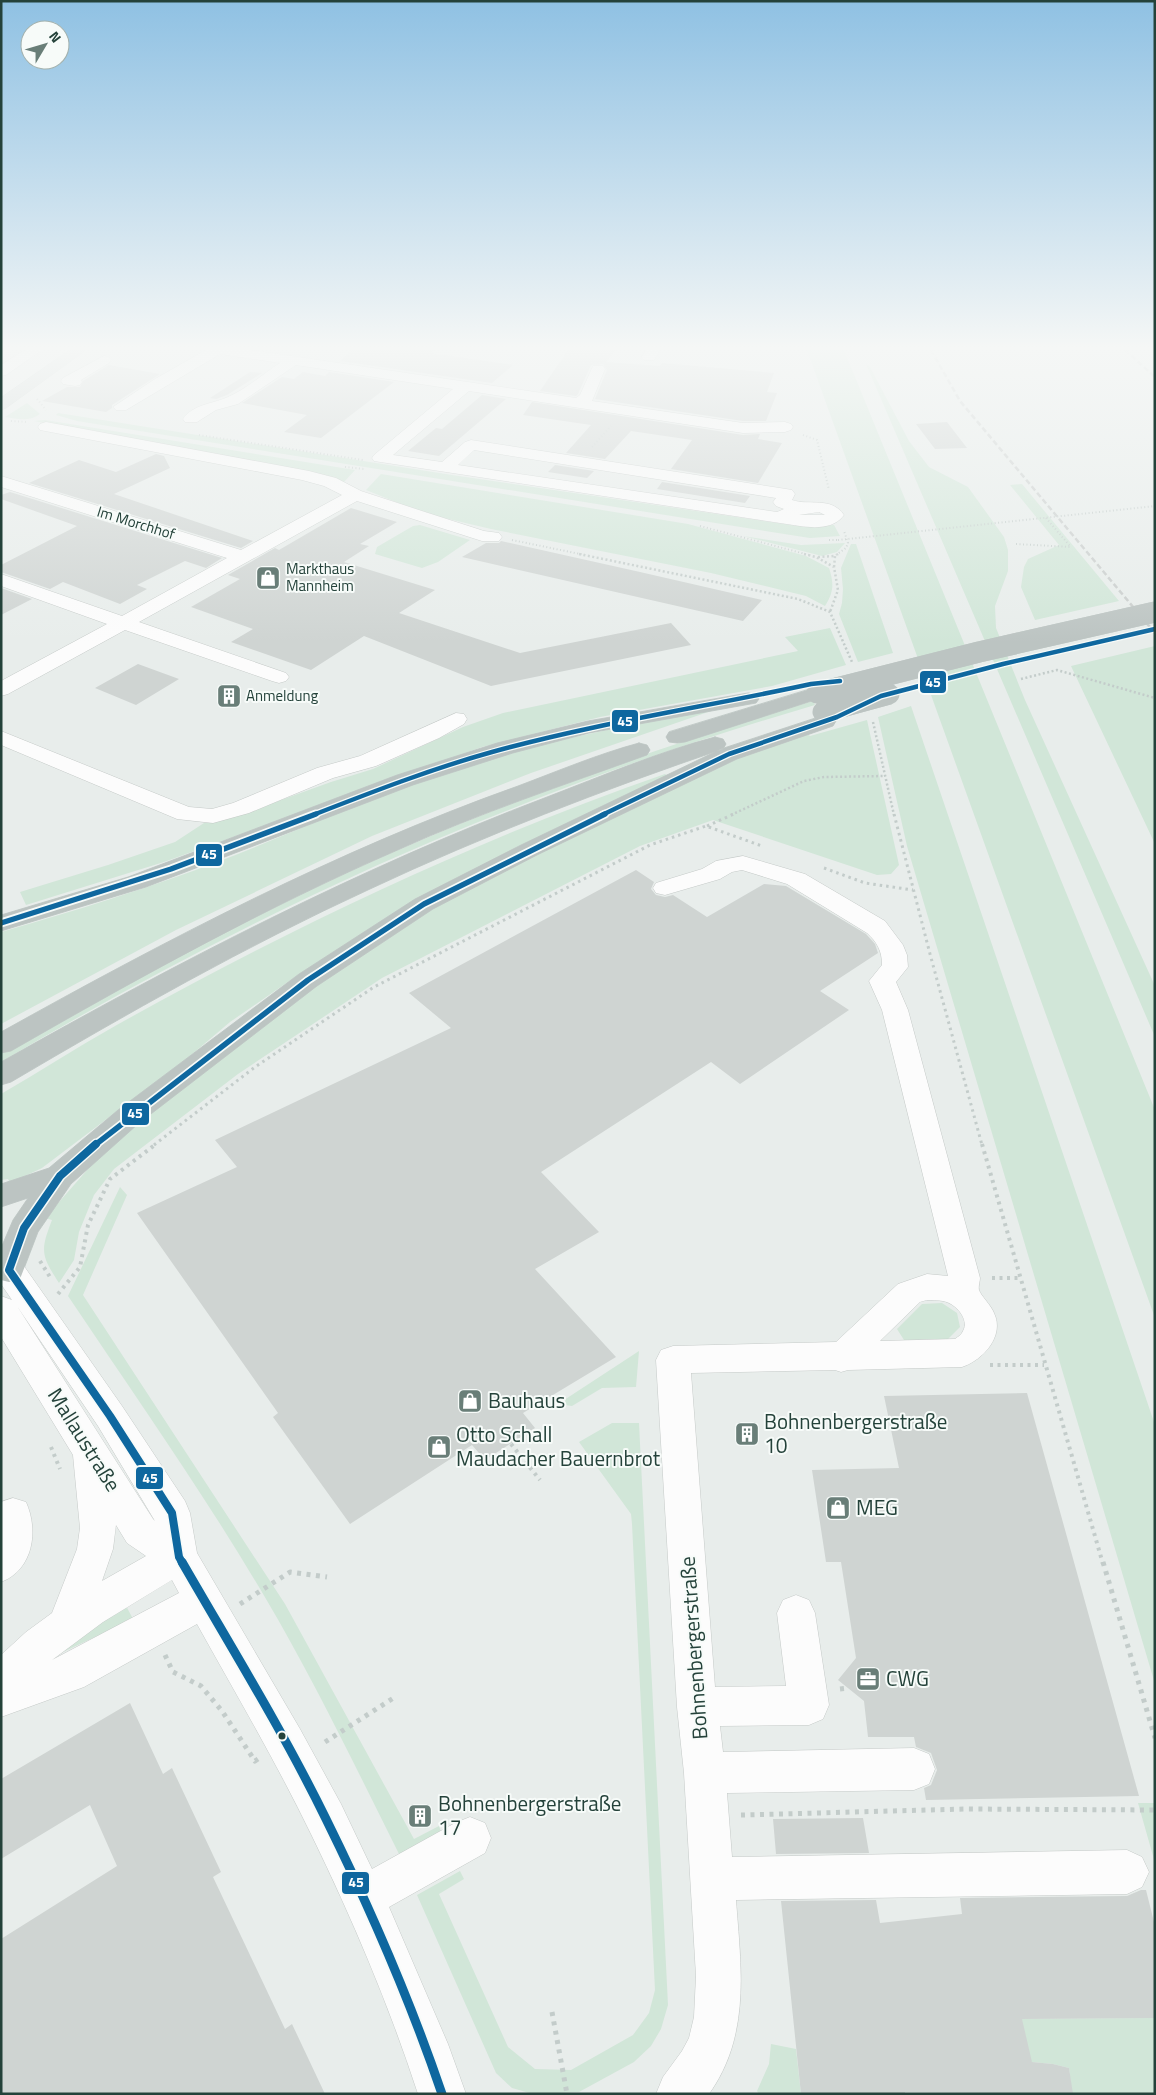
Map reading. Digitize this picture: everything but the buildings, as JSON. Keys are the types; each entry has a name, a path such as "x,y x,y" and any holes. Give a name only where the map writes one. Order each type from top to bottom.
{"highway":[{"path":"1,1044 98,989 235,918 446,821 540,784 678,736 820,703 1076,629 1155,612"},
{"path":"1,1075 190,968 309,908 507,820 653,765 731,739 820,703 876,688 1003,664 1155,629"},
{"path":"1,924 137,882 405,780 505,748 588,727 764,696 820,703"},
{"path":"5,1264 24,1228 60,1176 128,1117 294,990 424,904 529,850 729,754 820,703"},
{"path":"1,1196 60,1176"}],"street":[{"path":"162,448 330,482 355,495 482,536 493,537"},
{"path":"372,459 387,448"},
{"path":"446,467 462,448"},
{"path":"489,448 786,494 782,502 800,510"},
{"path":"557,484 591,448"},
{"path":"372,459 446,467 670,501 778,517 816,522 827,522 835,514 826,508 817,507 778,517"},
{"path":"670,501 696,462"},
{"name":"Im Morchhof","path":"4,477 243,557"},
{"path":"1,690 355,495"},
{"path":"1,580 279,677"},
{"path":"1,737 185,814 213,816 242,808 326,773 368,761 431,733 456,719"},
{"path":"665,888 711,874 726,866 742,863 796,879 876,928 886,937 892,946 896,958 895,967 882,981 895,1010 964,1278 963,1295"},
{"name":"Mallaustraße","path":"5,1264 110,1416 172,1513 179,1557 209,1610 306,1742 326,1819 363,1898 425,2044 442,2094"},
{"path":"841,1358 909,1293 920,1288 937,1286 946,1287 963,1295 979,1313 981,1324 979,1336 968,1350 962,1353"},
{"name":"Mallaustraße","path":"1,1309 140,1531 179,1557"},
{"name":"Bohnenbergerstraße","path":"693,2089 699,2068 711,2041 719,1996 705,1774 698,1708 673,1360 841,1358 962,1353"},
{"path":"66,1626 92,1556 97,1535 90,1449"},
{"path":"1,1565 13,1544 16,1524 13,1514"},
{"path":"1,1682 39,1646 66,1626 130,1584 179,1557"},
{"path":"1,1697 70,1673 152,1629 209,1610"},
{"path":"698,1708 809,1705 796,1613"},
{"path":"705,1774 914,1769"},
{"path":"363,1898 470,1838"},
{"path":"712,1880 798,1876 1127,1872"}],"path":[{"path":"308,448 372,459"},
{"path":"838,540 1155,506"},
{"path":"1016,544 1070,547 1046,518"},
{"path":"692,523 816,557 834,567 838,577 836,603 830,612"},
{"path":"493,537 798,599 830,612 853,664"},
{"path":"816,557 835,556"},
{"path":"1021,679 1057,670 1155,698"},
{"path":"873,720 913,890 1044,1365 1155,1738"},
{"path":"60,1293 80,1267 88,1225 110,1179 256,1067 374,987 650,845 706,826 804,781 824,777 885,776"},
{"path":"706,826 772,849"},
{"path":"818,866 865,883 913,890"},
{"path":"962,1353 983,1365 1044,1365"},
{"path":"49,1444 61,1474"},
{"path":"511,1444 540,1480"},
{"path":"209,1610 290,1572 327,1577"},
{"path":"152,1629 173,1672 201,1686 222,1711 255,1761 306,1742 395,1697"},
{"path":"708,1816 967,1809 1155,1810"},
{"path":"552,2012 567,2094"}],"green space":[{"path":"175,448 217,448 355,470 344,482"},
{"path":"245,448 279,448 798,526 834,525 840,536 810,538"},
{"path":"842,448 884,448 1155,1110 1155,1318"},
{"path":"902,448 914,448 929,467 968,487 1004,537 1008,550 1008,571 995,606 996,628 1025,700 1155,986 1155,1037"},
{"path":"381,474 688,524 806,556 829,568 832,578 832,592 825,606 806,596 711,573 491,529 423,513 366,490"},
{"path":"1022,484 1119,601 1035,620 1021,587 1024,567 1028,559 1059,545 1010,485"},
{"path":"420,525 470,540 438,562 422,568 375,554 377,547 413,526"},
{"path":"743,536 801,545 845,543 837,552 822,556"},
{"path":"851,544 856,544 893,653 858,662 839,614 843,589 841,568"},
{"path":"830,628 846,665 772,686 600,717 482,747 164,862 26,905 20,892 175,842 204,823 245,813 373,769 463,727 503,713 798,651 785,637"},
{"path":"1155,646 1155,844 1071,666"},
{"path":"813,701 815,705 698,741 582,782 506,811 376,866 249,926 62,1026 1,1062 1,1054 144,974 288,900 361,866 509,804 584,776 736,724"},
{"path":"911,706 1155,1425 1155,1684 907,846 878,717"},
{"path":"705,710 711,711 531,773 372,836 176,930 1,1024 1,932 111,899 193,871 438,774 557,741"},
{"path":"867,720 899,865 891,874 877,875 713,820 640,846 382,978 238,1074 114,1169 94,1195 79,1232 74,1260 59,1283 44,1253 44,1246 52,1220 45,1218 103,1152 323,977 415,918 523,861 741,756 807,734 810,736"},
{"path":"665,774 668,776 394,913 298,975 230,1022 190,1056 42,1168 10,1183 8,1179 1,1180 1,1094 115,1026 181,990 384,888 524,827"},
{"path":"120,1187 127,1195 83,1295 285,1604 414,1839 439,1826 441,1832 400,1856 319,1694 243,1560 68,1296"},
{"path":"942,1303 957,1313 960,1327 948,1339 904,1340 897,1329 922,1304"},
{"path":"639,1351 636,1387 602,1388 572,1406 558,1404"},
{"path":"612,1423 639,1423 668,2005 661,2029 651,2046 634,2062 579,2092 533,2094 512,2088 496,2073 417,1895 460,1871 464,1879 439,1894 508,2047 535,2069 571,2070 633,2035 649,2013 655,1990 631,1514 579,1442"},
{"path":"124,1602 133,1619 44,1661"},
{"path":"1138,1803 1155,1803 1155,1863"},
{"path":"1155,2018 1155,2094 1072,2094 1069,2068 1032,2062 989,2019"},
{"path":"771,2044 796,2049 801,2094 759,2094 757,2091 769,2064"}],"railway":[{"path":"999,448 1155,633"}],"transit line":[{"name":"45","path":"442,2094 425,2044 363,1898 326,1819 286,1743 179,1557 172,1513 110,1416 9,1270 24,1228 60,1176 88,1150 308,980 424,904 529,850 729,754 837,717 881,696 1003,664 1155,629"},
{"name":"45","path":"1,923 171,869 399,782 491,752 590,728 811,684 840,681"}],"place":[{"name":"Markthaus Mannheim","path":"268,578"},
{"name":"Anmeldung","path":"229,696"},
{"name":"Bauhaus","path":"470,1401"},
{"name":"Bohnenbergerstraße 10","path":"747,1434"},
{"name":"Otto Schall Maudacher Bauernbrot","path":"439,1447"},
{"name":"MEG","path":"838,1508"},
{"name":"CWG","path":"868,1679"},
{"name":"Bohnenbergerstraße 17","path":"420,1816"}]}
